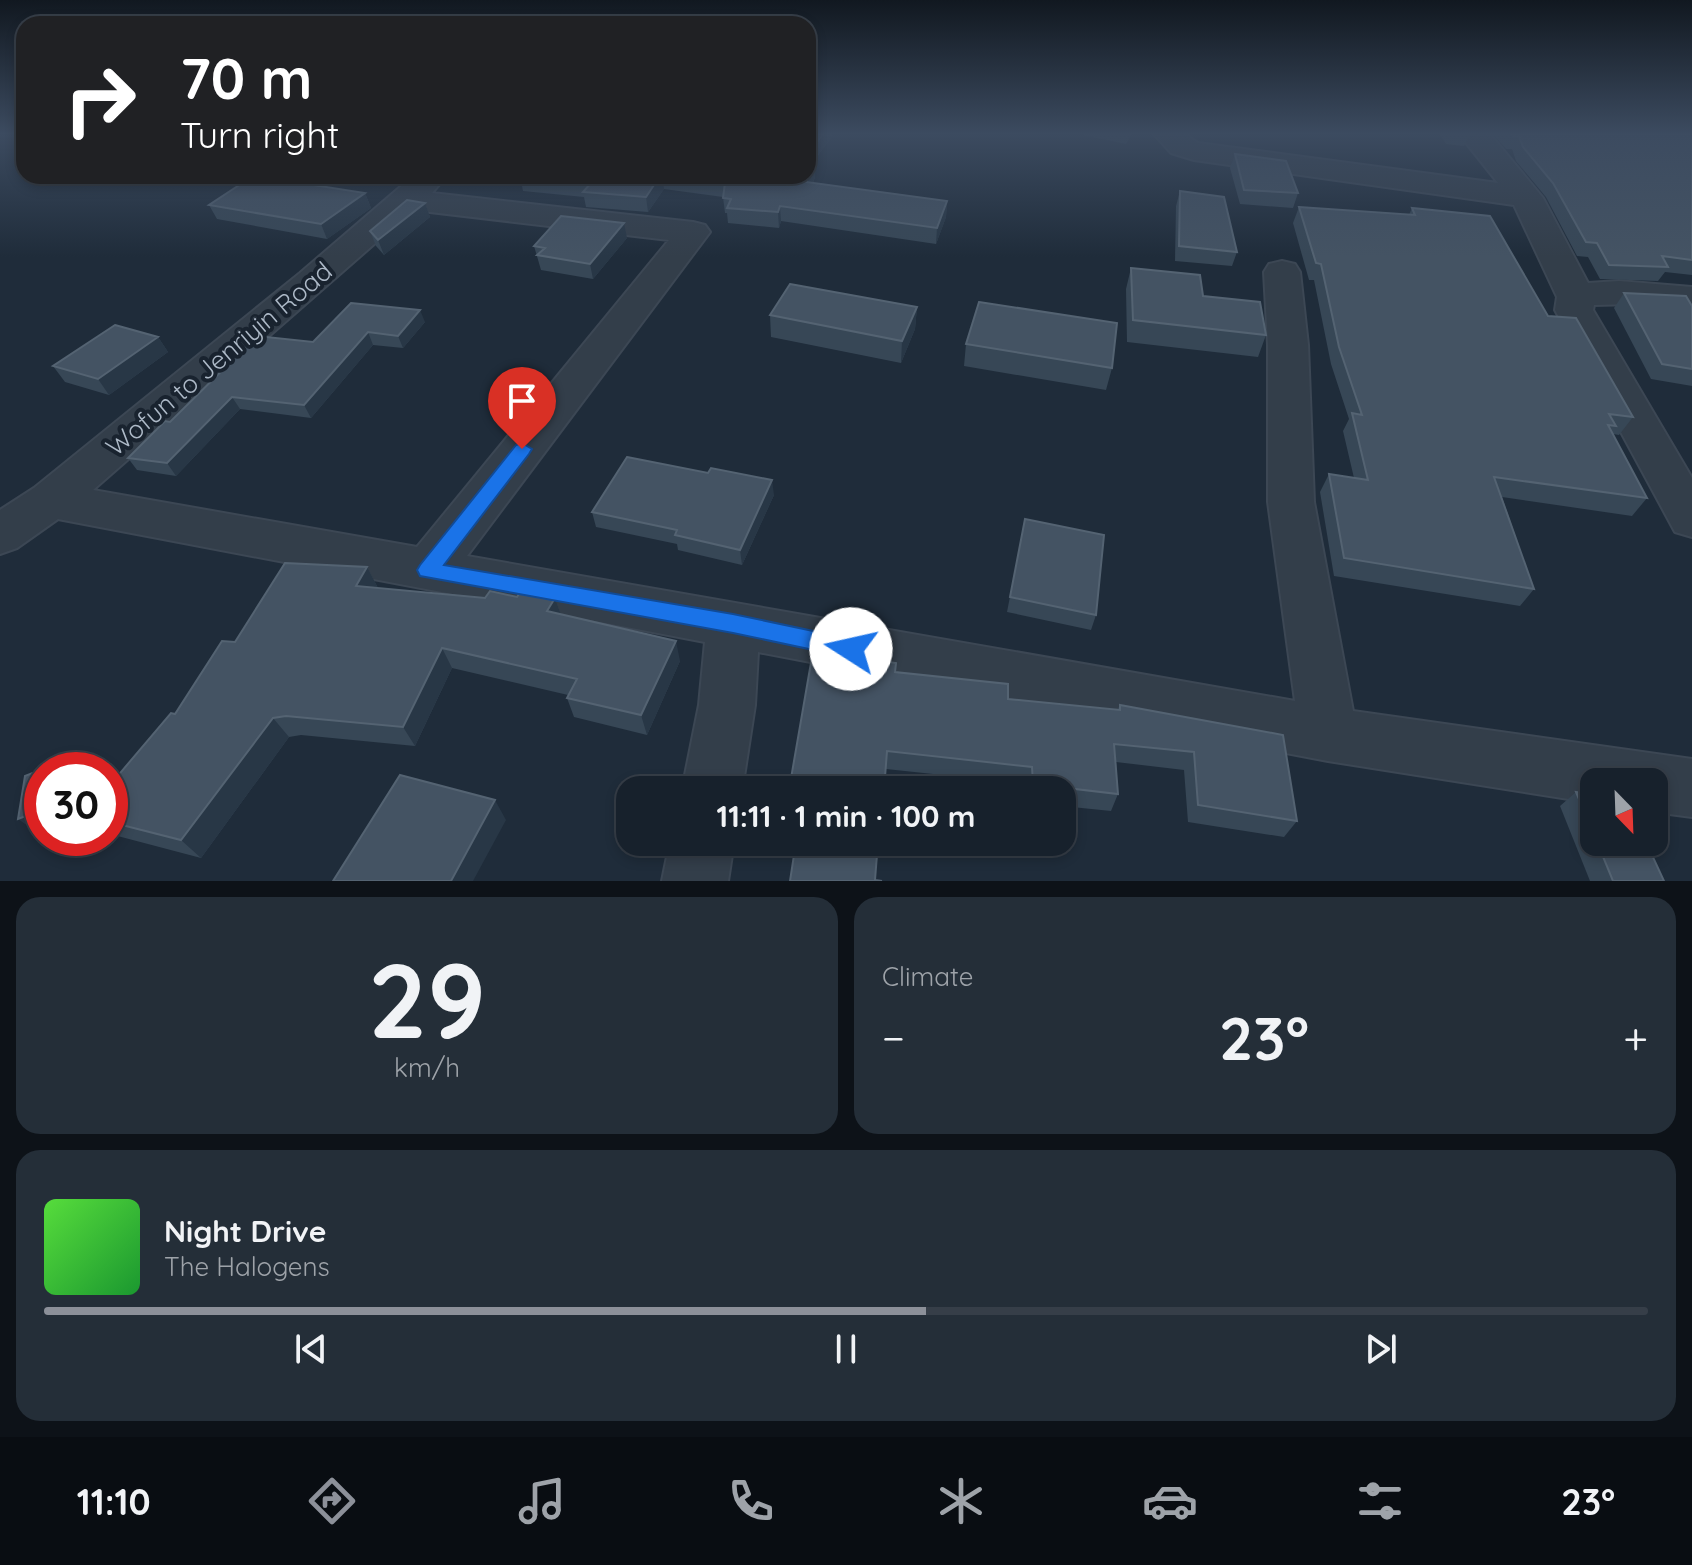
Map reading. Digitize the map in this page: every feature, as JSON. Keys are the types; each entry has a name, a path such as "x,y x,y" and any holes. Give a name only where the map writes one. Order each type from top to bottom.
{"street":[{"path":"1362,175 1418,179 1527,198"},
{"path":"1508,175 1527,198 1576,297 1574,310 1692,519"},
{"path":"419,188 558,219 693,232 428,570"},
{"name":"Wofun to Jenriyin Road","path":"0,535 51,500 419,188"},
{"path":"1282,272 1288,345 1291,502 1328,734"},
{"path":"1576,297 1610,292 1692,298"},
{"path":"51,500 1328,734 1580,772"},
{"path":"714,776 727,705 733,624"},
{"path":"1668,785 1692,788"},
{"path":"695,881 699,856"}],"building":[{"path":"1240,175 1291,175 1298,193 1244,190"},
{"path":"1546,175 1692,175 1692,260 1662,256 1668,267 1609,265 1597,243 1586,242"},
{"path":"816,183 947,201 937,228 780,206 778,212 727,208 731,199 723,198 725,184"},
{"path":"241,184 306,184 365,193 321,224 209,205"},
{"path":"590,184 655,184 646,197 583,192"},
{"path":"1180,191 1224,197 1237,252 1179,246"},
{"path":"407,200 425,203 378,240 370,231"},
{"path":"1299,207 1415,215 1412,208 1490,216 1548,316 1576,318 1633,417 1609,414 1616,426 1608,425 1647,498 1494,477 1534,589 1344,558 1329,474 1368,480 1352,413 1362,415 1339,347 1321,264 1316,263"},
{"path":"561,216 624,223 590,264 537,255 545,248 534,246"},
{"path":"1131,268 1200,275 1203,296 1260,302 1266,335 1133,320"},
{"path":"790,284 917,307 902,341 770,315"},
{"path":"1624,293 1686,296 1692,306 1692,369 1662,364"},
{"path":"979,302 1117,323 1112,368 966,344"},
{"path":"351,303 420,310 398,336 368,332 304,405 232,397 167,463 128,458 165,421 170,422 257,336 313,342"},
{"path":"115,325 158,337 98,379 53,366"},
{"path":"627,457 708,473 711,468 772,480 740,550 675,535 677,530 592,512"},
{"path":"1025,519 1104,535 1096,615 1010,597"},
{"path":"285,563 367,567 356,586 485,598 490,591 517,597 521,591 555,598 547,611 676,641 641,715 567,698 577,679 442,648 403,727 286,716 273,718 181,840 128,827 128,764 171,713 175,714 222,641 235,642"},
{"path":"813,651 896,663 895,672 1008,684 1008,699 1120,710 1120,705 1283,735 1297,821 1198,805 1194,752 1114,744 1118,794 1076,789 1076,776 1033,776 1032,767 887,751 885,776 791,776"},
{"path":"400,775 495,800 451,881 333,881"},
{"path":"24,782 24,817 18,819"},
{"path":"794,856 877,856 875,880 882,881 790,881"},
{"path":"1603,856 1652,856 1664,881 1613,881"}],"route":[{"path":"522,449 428,570 733,624 851,649"}]}
